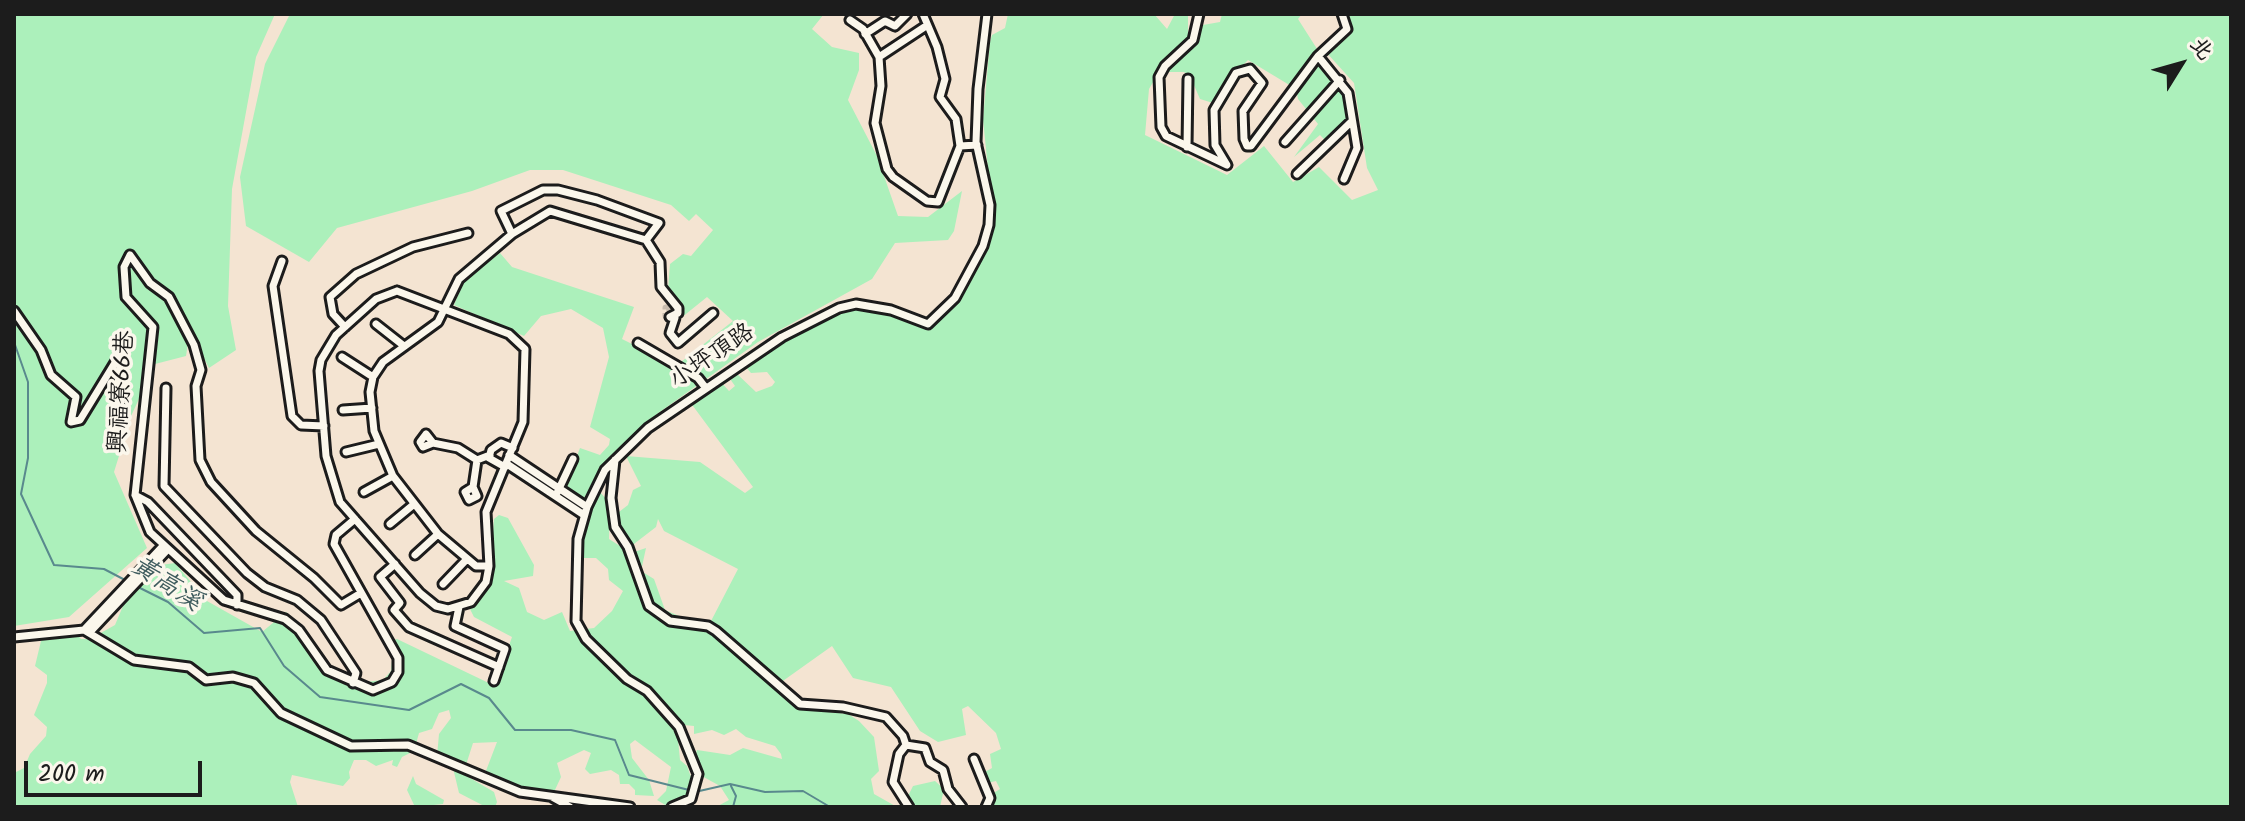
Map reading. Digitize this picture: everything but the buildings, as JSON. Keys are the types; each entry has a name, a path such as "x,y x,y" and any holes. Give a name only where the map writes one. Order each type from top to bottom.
{"street":[{"path":"865,34 885,21 895,26 907,14"},
{"name":"小坪頂路","path":"672,807 691,799 698,774 679,727 664,707 647,691 627,679 586,639 576,621 574,584 585,511 605,470 648,428 782,337 839,308 856,304 875,306 928,324 955,298 974,265 989,225 990,205 977,145 978,89 987,14"},
{"path":"1199,14 1193,40 1165,66 1157,92 1161,127 1166,136 1227,165 1215,145 1214,110 1236,73 1250,69 1262,83 1243,111 1244,139 1247,146 1251,146 1318,56 1347,29 1342,14"},
{"path":"850,20 865,34 879,57 881,86 875,123 887,169 893,177 927,201 938,202 960,146 956,119 940,97 945,79 925,15"},
{"path":"879,57 926,26"},
{"path":"1318,56 1348,93 1357,148 1344,179"},
{"path":"1187,147 1188,79"},
{"path":"1285,142 1340,80"},
{"path":"1297,174 1352,121"},
{"path":"960,146 977,145"},
{"path":"512,234 501,211 543,190 558,190 653,219 659,223 646,240"},
{"path":"489,566 476,566 438,534 393,476 379,444 372,408 373,377 383,362 438,322 459,279 512,234 556,211 646,240 660,262 661,287 678,308 678,313 672,318 670,333 678,343"},
{"path":"345,327 333,314 330,297 356,274 413,247 468,233"},
{"name":"興福寮66巷","path":"353,683 327,670 299,630 285,619 224,600 150,532 135,495 153,327 126,297 124,267 130,255 150,283 169,297 194,345 201,370 196,386 200,460 211,482 256,531 314,578 341,605 361,593"},
{"path":"282,261 273,286 292,416 301,425 324,426"},
{"path":"397,291 509,334 525,349 523,422 486,512 489,566 480,593 459,607 436,606 340,502 332,483 319,371 326,348 345,327 376,299 397,291"},
{"path":"14,311 41,350 51,375 76,397 71,422 80,420 116,361 120,365 117,392 120,410"},
{"path":"667,359 669,350 713,313"},
{"path":"376,324 404,346"},
{"path":"638,343 698,378 705,387"},
{"path":"342,357 373,377"},
{"path":"166,388 164,486 247,573 265,587 297,600 321,620 356,673 353,683 373,690 382,688 398,672 394,647 334,544 336,535 355,519"},
{"path":"343,410 372,408"},
{"path":"433,443 458,448 477,460"},
{"path":"477,460 490,455 496,443 508,458 585,511"},
{"path":"346,452 379,444"},
{"path":"490,455 489,458 508,458"},
{"path":"557,493 573,459"},
{"path":"473,487 477,460"},
{"path":"615,460 611,498 615,527 628,547 649,606 670,621 708,626 716,631 800,704 843,707 886,717 903,736 906,745"},
{"path":"364,492 393,476"},
{"path":"135,495 148,502 237,595 237,605"},
{"path":"390,524 413,505"},
{"path":"415,555 438,534"},
{"path":"87,632 165,548"},
{"path":"443,584 467,559"},
{"path":"395,564 380,577 400,603 394,610 409,627 499,667"},
{"path":"459,607 455,626 505,649 494,681"},
{"path":"14,637 87,632 134,660 189,667 206,680 233,677 254,683 281,713 351,746 408,745 505,788 630,807"},
{"path":"906,745 899,754 893,782 909,807"},
{"path":"906,745 925,748 930,762 943,770 948,789 962,807"},
{"path":"974,759 990,798 986,807"},
{"path":"550,796 570,807"}],"green space":[{"path":"14,14 275,14 256,57 232,189 228,306 236,350 209,368 190,331 186,356 155,364 132,414 114,472 147,548 69,617 14,626"},
{"path":"290,14 824,14 812,29 832,47 859,53 859,70 848,100 877,156 898,216 928,217 962,191 954,231 948,240 895,243 872,279 758,342 657,414 615,453 584,498 565,487 580,448 600,455 609,445 610,439 590,427 609,357 603,328 571,309 541,316 524,336 454,305 464,280 500,253 512,267 634,307 622,339 676,366 733,321 707,297 681,318 681,304 668,290 670,264 683,254 691,256 713,230 696,214 689,221 671,205 563,170 530,170 472,191 337,228 309,262 246,226 240,177 265,64"},
{"path":"1008,14 1154,14 1167,29 1175,14 1188,14 1188,42 1195,43 1203,25 1220,22 1222,14 1302,14 1298,19 1340,85 1347,107 1348,117 1327,142 1320,135 1294,157 1318,124 1298,99 1296,89 1248,60 1222,87 1213,103 1200,99 1190,76 1184,72 1159,72 1149,89 1145,135 1227,175 1264,146 1293,182 1319,167 1352,200 1378,190 1367,168 1354,83 1326,52 1350,31 1348,14 2231,14 2231,807 993,807 992,794 1000,789 996,781 987,783 983,773 992,768 990,754 1001,749 996,733 968,706 962,709 966,735 938,742 920,731 891,687 853,678 832,646 780,683 710,623 738,569 664,531 658,519 656,527 630,547 615,515 628,505 633,490 641,486 626,456 700,462 745,493 753,487 690,402 720,381 729,391 735,386 728,376 735,372 756,392 772,386 775,382 767,372 751,373 745,366 778,342 848,309 867,309 927,325 964,289 994,229 983,119 990,42 992,35 1005,28"},
{"path":"599,491 610,503 609,539 631,553 646,548 641,571 654,579 665,610 707,628 762,671 800,709 848,714 859,721 874,737 879,771 871,779 874,794 897,807 716,807 729,800 720,786 700,775 702,766 693,762 697,750 730,755 743,748 782,759 781,754 775,746 746,737 736,729 724,735 712,730 694,734 694,726 684,725 678,739 680,760 687,766 692,780 687,806 667,806 657,800 666,791 671,767 635,740 630,744 632,758 649,780 654,796 635,795 635,790 629,784 620,784 619,775 611,770 590,774 585,769 591,753 584,750 557,763 561,777 554,792 491,784 486,782 484,776 497,742 473,743 465,768 437,756 439,734 451,718 449,710 439,713 432,729 419,733 414,751 402,757 397,767 392,765 393,760 376,766 366,760 354,760 350,778 343,786 292,775 290,782 298,807 14,807 14,773 24,768 30,754 46,736 47,727 34,715 47,683 47,675 35,666 41,641 48,636 75,632 81,639 90,639 115,625 139,568 175,563 207,601 262,632 286,612 304,627 330,666 341,674 365,682 383,680 391,671 393,650 388,642 397,639 495,686 512,637 474,617 469,607 490,571 494,519 499,515 508,518 534,565 533,576 504,581 519,588 527,612 544,620 562,612 570,631 594,628 612,611 623,591 609,580 608,569 596,558 572,558 575,538"},
{"path":"453,768 494,792 495,807 486,807 459,793"},
{"path":"413,776 416,784 444,800 443,804 415,807 407,790"},
{"path":"935,781 944,789 940,807 911,807 907,798 913,786"}],"waterway":[{"name":"黃高溪","path":"14,342 28,382 28,458 21,494 54,565 104,569 125,580"},
{"name":"黃高溪","path":"138,587 168,602 204,633 260,628 284,666 320,697 409,710 461,684 489,698 515,730 571,730 615,740 629,775 689,790"},
{"name":"黃高溪","path":"695,792 730,784 765,792 803,791 830,807"},
{"path":"731,786 736,796 733,807"}],"tunnel":[{"path":"670,317 666,316 666,308 673,307 675,312"}]}
